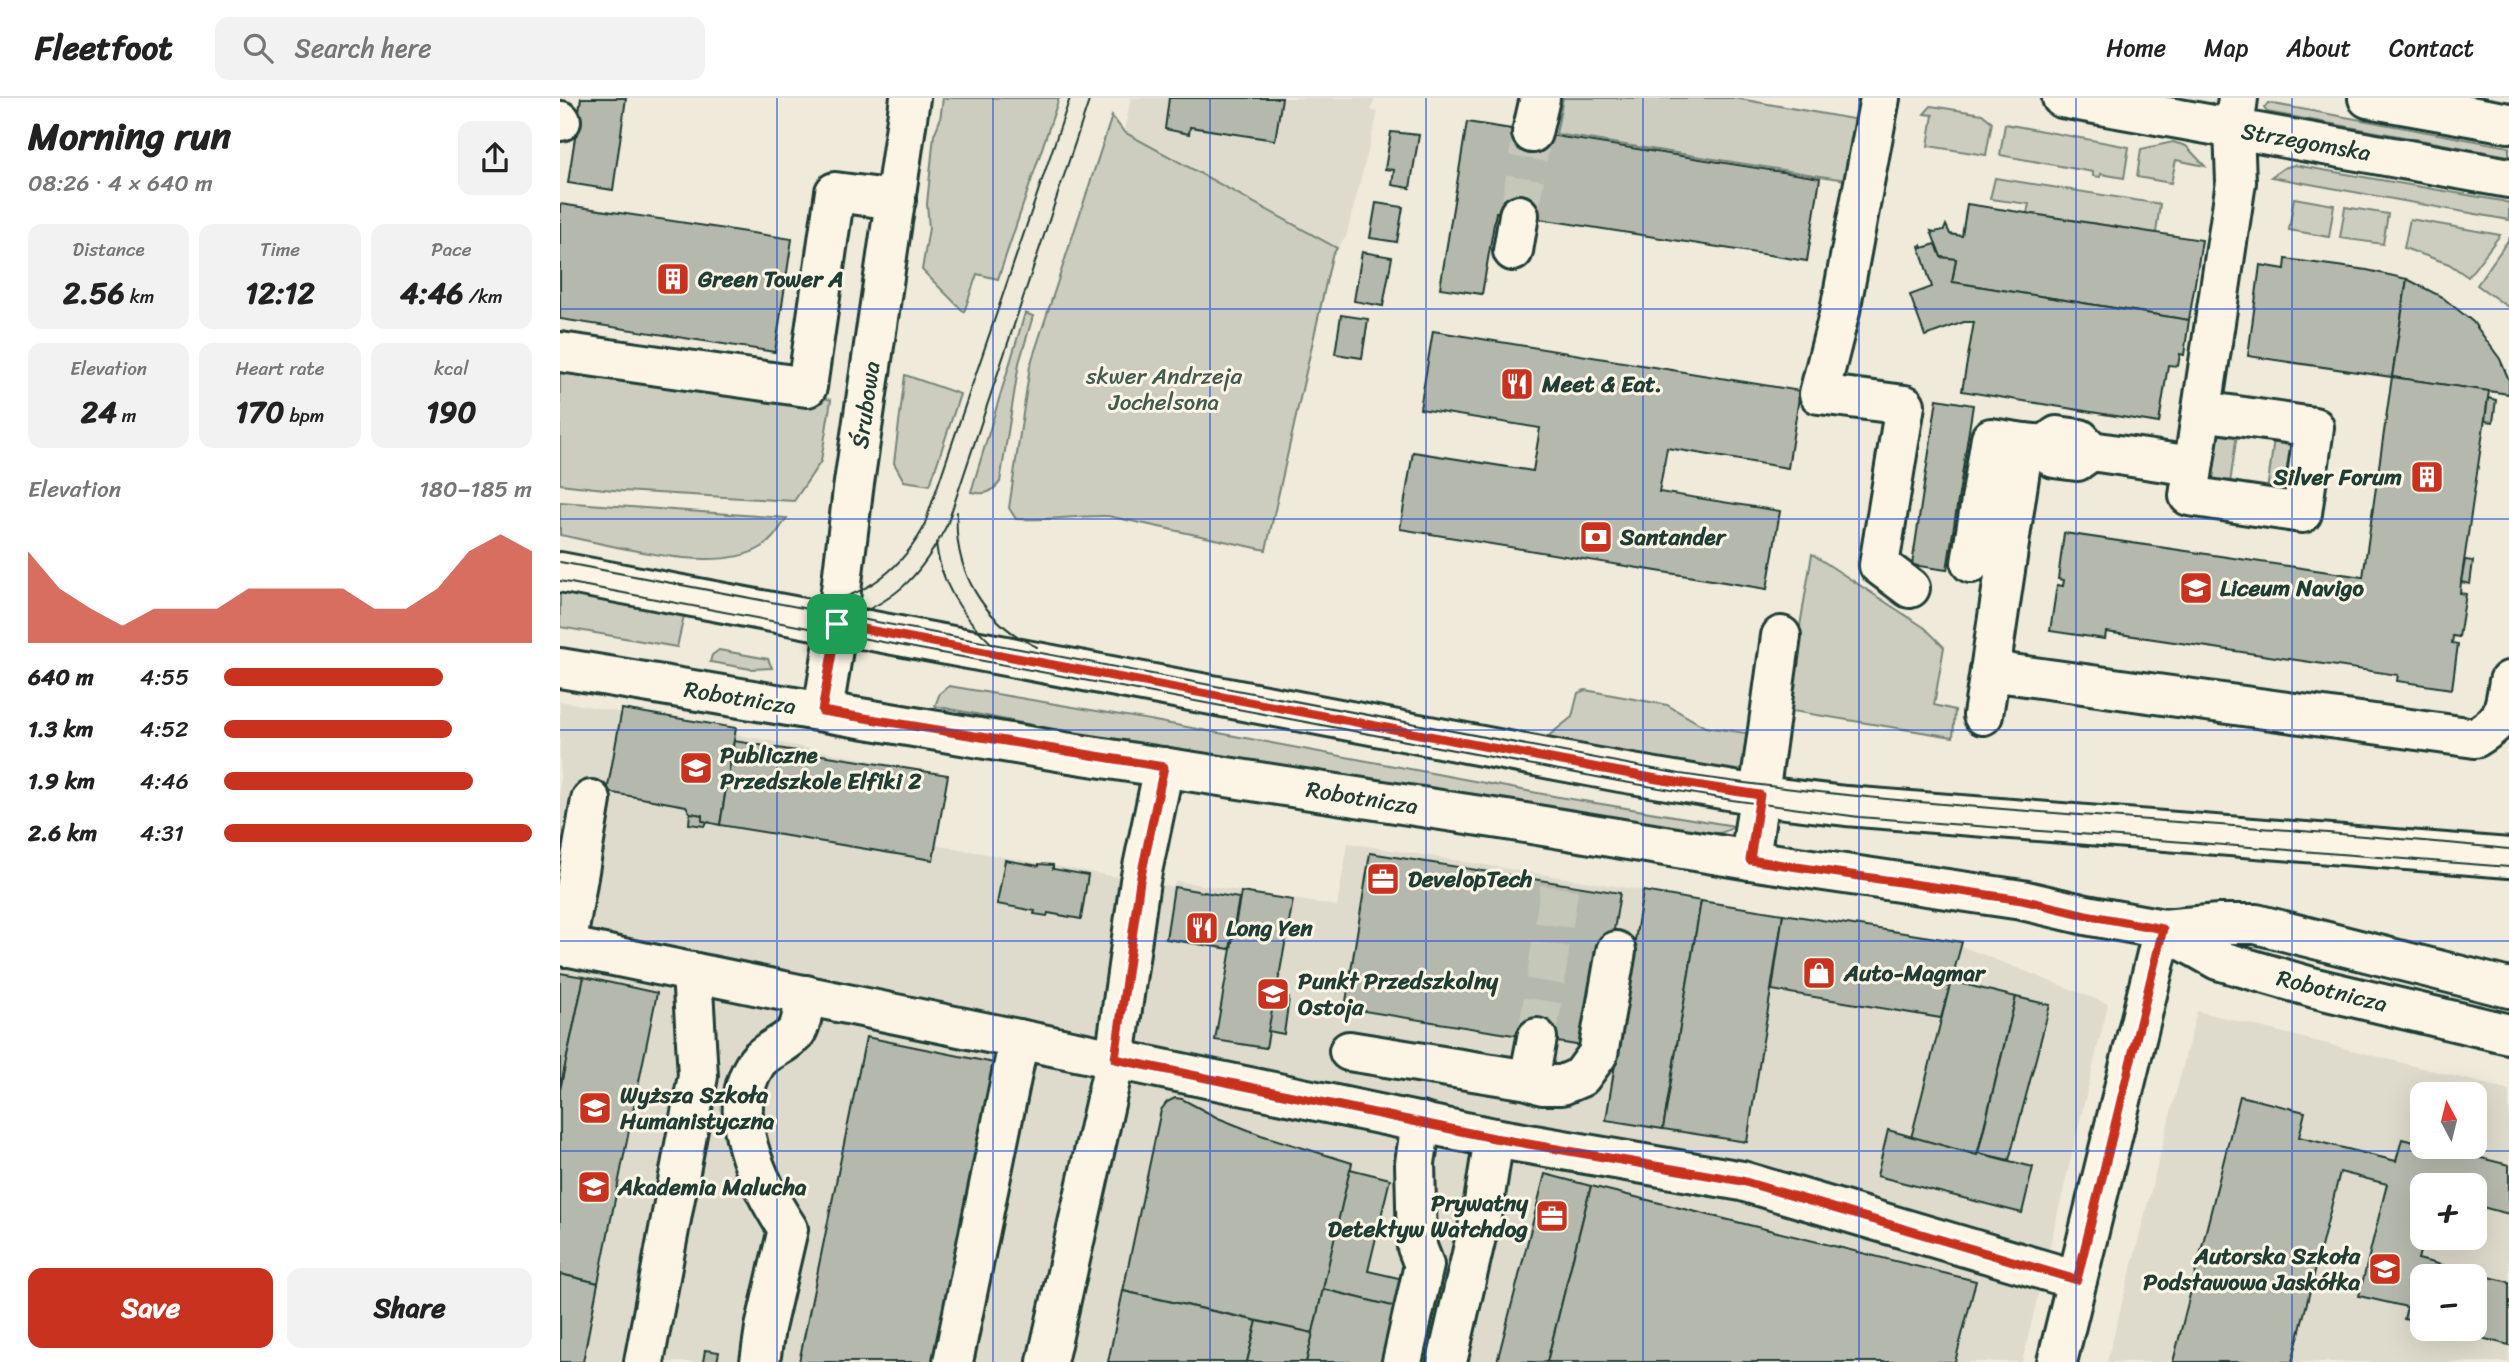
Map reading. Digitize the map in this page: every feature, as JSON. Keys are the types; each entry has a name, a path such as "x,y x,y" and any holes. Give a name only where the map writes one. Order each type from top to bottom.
{"street":[{"name":"Śrubowa","path":"822,711 837,624 853,490 910,98"},
{"path":"1880,98 1840,311 1819,394 1905,405 1879,565 1910,588"},
{"name":"Strzegomska","path":"2062,98 2236,114 2509,178"},
{"path":"2368,98 2509,123"},
{"path":"2202,411 2314,427 2302,513 2189,496 2236,181 2236,114"},
{"path":"560,352 807,387 835,192 896,200"},
{"path":"1971,563 1991,438 2035,444 2057,436 2080,439 2091,451 2193,466"},
{"path":"1983,715 2035,444"},
{"path":"560,572 1645,777 1760,795 1872,808 2509,858"},
{"path":"1750,860 1782,636"},
{"name":"Robotnicza","path":"560,668 1750,860 2022,900 2163,929 2256,924 2509,988"},
{"path":"1990,671 2475,738 2495,727 2505,709 2509,681"},
{"path":"1047,1362 1115,1059 1140,881 1164,767"},
{"path":"591,800 563,946 1494,1138 1742,1181 2077,1280"},
{"path":"2057,1362 2163,929"},
{"name":"Robotnicza","path":"2163,929 2218,960 2315,988 2509,1034"},
{"path":"1349,1051 1529,1080 1543,1085 1562,1085 1581,1077 1598,1054 1616,951"},
{"path":"644,1362 698,1076 692,972"},
{"path":"760,1362 765,1328 789,1229 768,1198 757,1172 741,1108 749,1076 760,1059 796,1032 806,995"},
{"path":"1529,1080 1537,1038"},
{"path":"953,1362 1019,1039"},
{"path":"1402,1362 1424,1265 1417,1247 1415,1163 1421,1122"},
{"path":"1447,1362 1484,1202 1494,1138"}],"shaded area":[{"path":"1131,98 1375,98 1371,110 1378,112 1346,237 1337,248 1124,132"},
{"path":"560,701 947,775 936,845 1174,887 1176,881 1337,906 1348,843 1962,942 1961,946 2108,1004 2022,1362 560,1362"},
{"path":"2197,1011 2477,1082 2410,1082 2410,1159 2487,1159 2487,1084 2509,1090 2509,1362 2107,1362"}],"green space":[{"path":"943,98 1059,98 998,279 977,274 964,312 922,270 929,228 927,204 934,135 940,120"},
{"path":"1563,98 1734,98 1864,121 1852,181 1556,134"},
{"path":"2268,103 2509,147 2509,156 2267,112 2264,108"},
{"path":"1931,106 1982,114 1992,122 1986,155 1928,146 1933,115 1924,114"},
{"name":"skwer Andrzeja Jochelsona","path":"1112,116 1124,132 1337,248 1332,256 1266,550 1108,516 1016,519 1009,508 1030,366"},
{"path":"2005,124 2129,147 2124,178 2101,174 2100,177 2093,176 2093,172 2000,155"},
{"path":"2173,142 2186,146 2205,166 2176,160 2171,183 2137,177 2141,149"},
{"path":"2294,165 2502,201 2509,203 2509,220 2271,177"},
{"path":"1995,178 2160,204 2156,233 2027,213 2029,204 1990,199"},
{"path":"2294,198 2334,205 2329,237 2289,230"},
{"path":"2345,207 2388,214 2383,244 2340,238"},
{"path":"2410,219 2500,235 2468,277 2449,264 2404,248"},
{"path":"2509,239 2509,306 2508,307 2477,285"},
{"path":"1025,313 1033,316 1019,363 1000,482 987,492 971,492"},
{"path":"560,365 818,396 831,400 821,461 794,501 622,491 560,484"},
{"path":"905,375 960,394 930,485 904,481 894,463"},
{"path":"2221,433 2237,433 2230,484 2215,481 2211,476 2216,436"},
{"path":"2274,439 2284,440 2295,448 2291,486 2284,490 2267,491"},
{"path":"560,502 787,518 773,538 762,547 742,555 718,559 691,559 635,551 560,535"},
{"path":"1812,554 1925,628 1944,647 1934,705 1955,710 1953,737 1786,710"},
{"path":"560,591 684,616 677,647 560,627"},
{"path":"719,650 768,659 772,668 751,669 710,662 712,655"},
{"path":"949,686 1144,719 1559,797 1734,826 1719,833 1702,833 1089,736 935,706 940,693"},
{"path":"1585,690 1667,705 1705,727 1753,734 1748,773 1546,738 1572,717 1578,693"}],"building":[{"path":"581,98 626,98 613,190 568,183"},
{"path":"1169,98 1282,98 1275,140 1190,127 1189,134 1165,129"},
{"path":"1467,122 1820,178 1807,261 1496,212 1482,294 1440,288"},
{"path":"1391,132 1419,135 1410,188 1392,185 1394,170 1385,169"},
{"path":"1376,203 1403,207 1397,242 1370,238"},
{"name":"Green Tower A","path":"560,204 792,239 775,352 560,319"},
{"path":"1967,204 2202,240 2189,320 1952,282 1956,259 1941,257 1931,231 1944,230 1946,225 1950,234 1962,236"},
{"path":"1936,244 1941,257 1956,259 1952,282 2189,320 2184,355 2180,354 2178,366 2168,365 2159,423 1962,391 1974,322 1964,322 1925,336 1910,295 1932,287 1919,246 1922,248"},
{"path":"1362,252 1392,257 1383,306 1354,301"},
{"path":"2286,259 2367,270 2407,279 2392,377 2248,356 2260,265 2285,269"},
{"path":"2407,279 2442,297 2473,322 2500,359 2509,380 2509,394 2392,377"},
{"path":"1341,315 1368,319 1362,358 1335,354"},
{"path":"1433,331 1800,391 1788,468 1667,448 1659,492 1780,511 1767,589 1400,529 1413,452 1533,471 1540,428 1420,409"},
{"name":"Silver Forum","path":"2392,377 2489,391 2461,582 2460,593 2466,594 2459,637 2453,636 2452,643 2458,644 2452,689 2397,681 2398,675 2106,632 2105,639 2050,631 2057,585 2063,586 2064,580 2058,579 2064,533 2363,577"},
{"path":"2488,398 2496,400 2493,422 2485,421"},
{"path":"1937,399 1973,405 1947,570 1912,565"},
{"path":"2465,560 2473,561 2470,584 2461,582"},
{"path":"622,709 736,728 720,825 702,821 702,815 690,813 686,806 607,792"},
{"path":"734,741 948,775 933,860 720,825"},
{"path":"690,813 702,815 702,821 708,822 704,826 689,824"},
{"path":"1370,853 1620,893 1595,1048 1345,1008"},
{"path":"1005,860 1039,866 1053,865 1053,869 1088,875 1081,919 1048,913 1047,916 1034,914 1035,911 997,904"},
{"path":"1174,887 1239,898 1230,949 1166,939"},
{"path":"1643,891 1701,901 1663,1129 1606,1120"},
{"path":"1241,892 1293,900 1266,1048 1215,1040"},
{"path":"1701,901 1783,914 1747,1142 1663,1129"},
{"path":"1783,914 1962,942 1941,1018 1772,990"},
{"path":"560,973 584,977 560,1090"},
{"path":"584,977 657,993 598,1283 560,1274 560,1090"},
{"path":"1951,981 2016,997 1977,1155 1911,1138"},
{"path":"1275,996 1289,998 1284,1034 1268,1031"},
{"path":"2016,997 2050,1005 2009,1160 1978,1153"},
{"path":"866,1037 999,1064 937,1362 799,1362"},
{"path":"2240,1096 2305,1112 2299,1137 2396,1161 2402,1139 2410,1141 2410,1159 2485,1159 2509,1165 2509,1214 2487,1208 2487,1173 2410,1173 2410,1250 2420,1250 2418,1259 2438,1264 2410,1264 2410,1320 2404,1319 2407,1307 2359,1296 2387,1184 2340,1172 2292,1362 2173,1362"},
{"path":"1175,1098 1261,1135 1352,1163 1313,1333 1123,1291 1161,1110 1167,1102"},
{"path":"1888,1130 1977,1155 1978,1153 2033,1167 2022,1213 1877,1176"},
{"path":"1350,1169 1390,1179 1368,1271 1403,1279 1396,1307 1323,1289"},
{"path":"1545,1174 1591,1186 1547,1362 1497,1362"},
{"path":"1591,1186 1976,1281 1955,1362 1547,1362"},
{"path":"560,1274 598,1283 583,1362 560,1362"},
{"path":"2487,1276 2509,1282 2509,1345 2487,1339"},
{"path":"1323,1289 1396,1307 1383,1362 1306,1362"},
{"path":"1123,1291 1257,1321 1247,1362 1108,1362"},
{"path":"1257,1321 1313,1333 1306,1362 1247,1362"},
{"path":"705,1350 719,1352 717,1362 703,1362"}],"tunnel":[{"path":"1519,215 1532,133"},
{"path":"1537,1038 1560,883"}],"tram line":[{"path":"806,604 843,598 875,582 901,559 923,529 1070,98"},
{"path":"851,617 884,601 909,581 929,556 947,525 1090,98"},
{"path":"957,512 960,555 976,593 1002,624 1037,647"},
{"path":"936,543 942,572 955,599 972,623 993,645"},
{"path":"560,562 1680,774 1887,799 2509,849"},
{"path":"560,581 1618,781 1732,800 1859,817 2509,867"}],"place":[{"name":"Green Tower A","path":"673,279"},
{"name":"Meet & Eat.","path":"1517,384"},
{"name":"Silver Forum","path":"2427,477"},
{"name":"Santander","path":"1596,537"},
{"name":"Liceum Navigo","path":"2196,588"},
{"name":"Publiczne Przedszkole Elfiki 2","path":"696,768"},
{"name":"DevelopTech","path":"1383,879"},
{"name":"Long Yen","path":"1202,928"},
{"name":"Auto-Magmar","path":"1819,973"},
{"name":"Punkt Przedszkolny Ostoja","path":"1273,994"},
{"name":"Wyższa Szkoła Humanistyczna","path":"595,1108"},
{"name":"Akademia Malucha","path":"594,1187"},
{"name":"Prywatny Detektyw Watchdog","path":"1552,1216"},
{"name":"Autorska Szkoła Podstawowa Jaskółka","path":"2385,1269"}],"route":[{"path":"837,624 1657,779 1760,795 1750,860 2022,900 2163,929 2077,1280 1742,1181 1494,1138 1115,1059 1140,881 1164,767 822,711 837,624"}]}
